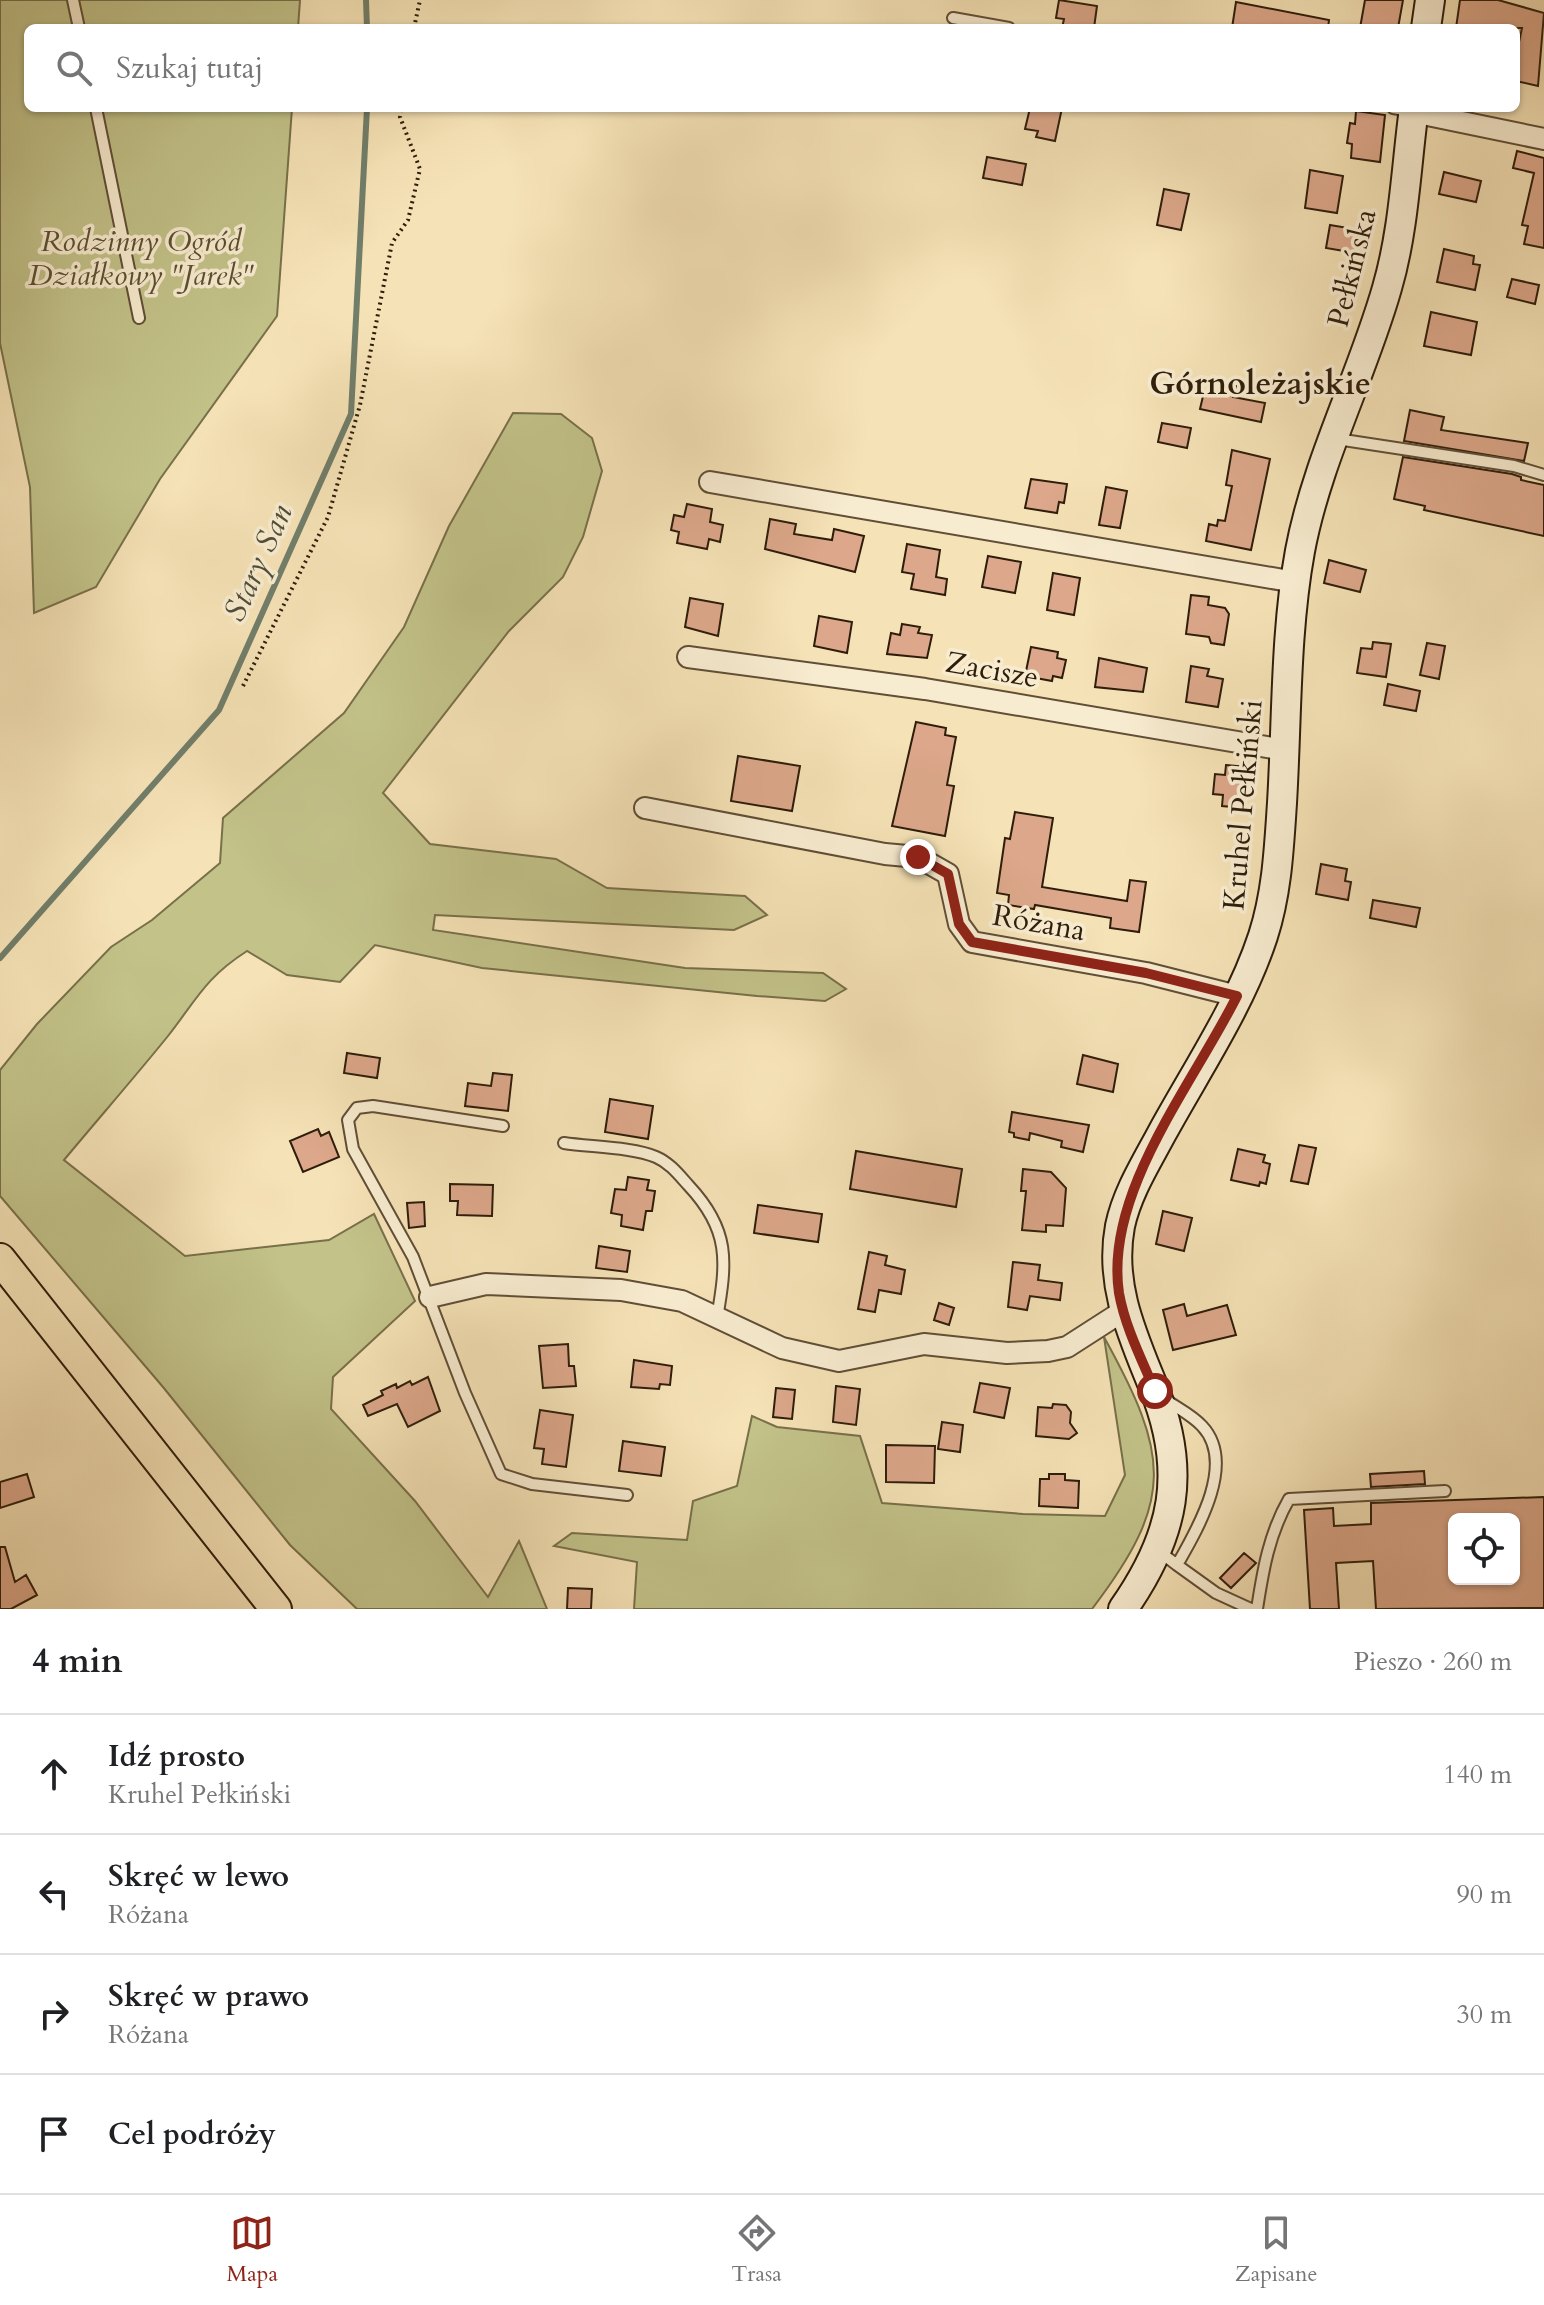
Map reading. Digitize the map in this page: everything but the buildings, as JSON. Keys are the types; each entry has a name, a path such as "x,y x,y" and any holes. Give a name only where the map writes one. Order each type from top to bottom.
{"main road":[{"path":"0,1259 276,1609"}],"street":[{"path":"1427,24 1430,0"},
{"name":"Pełkińska","path":"1335,439 1388,285 1401,217 1407,112"},
{"path":"1421,112 1544,139"},
{"name":"Kruhel Pełkiński","path":"1123,1609 1167,1558 1174,1485 1172,1451 1155,1391 1123,1311 1117,1261 1120,1228 1128,1200 1255,958 1270,909 1276,876 1295,582 1307,520 1335,439"},
{"path":"710,482 1295,582"},
{"name":"Zacisze","path":"688,657 925,689 1285,750"},
{"name":"Różana","path":"645,808 885,854 918,857 948,874 959,924 972,942 1146,973 1237,996"},
{"path":"430,1297 486,1284 621,1290 682,1301 782,1348 839,1361 924,1344 1007,1353 1048,1351 1067,1347 1123,1311"}],"lane":[{"path":"73,0 78,24"},
{"path":"953,18 987,24"},
{"path":"97,112 139,318"},
{"path":"1335,439 1514,466 1544,475"},
{"path":"503,1126 373,1106 357,1108 348,1120 353,1149 413,1257 465,1393 501,1474 532,1484 627,1495"},
{"path":"564,1143 655,1156 669,1165 710,1209 721,1234 724,1280 717,1318"},
{"path":"1155,1391 1202,1426 1213,1444 1213,1487 1209,1501 1167,1558 1216,1593 1254,1609 1277,1519 1289,1499 1445,1491"}],"path":[{"path":"415,24 420,0"},
{"path":"243,686 328,517 360,405 392,243 408,220 420,169 401,112"}],"green space":[{"name":"Rodzinny Ogród Działkowy \"Jarek\"","path":"0,0 300,0 298,24 24,24 24,112 292,112 277,316 160,479 96,587 34,613 30,487 0,343"},
{"path":"513,413 561,414 592,438 602,471 583,537 563,577 509,631 383,793 430,844 556,859 607,888 745,896 767,915 734,930 435,915 433,930 685,968 823,973 846,989 825,1001 757,996 482,968 375,945 340,982 287,975 247,951 221,970 203,990 64,1160 185,1256 329,1240 374,1214 415,1301 333,1377 331,1409 415,1501 488,1597 519,1541 547,1609 357,1609 290,1545 163,1387 0,1196 0,1070 37,1024 111,947 152,920 220,863 223,818 344,713 404,627 449,526"},
{"path":"1104,1337 1141,1414 1151,1446 1154,1476 1150,1506 1138,1537 1092,1609 634,1609 637,1562 554,1546 572,1533 687,1540 693,1501 737,1486 752,1416 777,1427 860,1436 882,1503 1023,1514 1105,1516 1125,1475"}],"waterway":[{"name":"Stary San","path":"366,0 367,24"},
{"name":"Stary San","path":"0,958 219,710 351,414 367,112"}],"district":[{"name":"Górnoleżajskie","path":"1260,384"}],"route":[{"path":"918,857 948,874 959,924 972,942 1146,973 1237,996 1138,1176 1120,1228 1117,1261 1119,1292 1127,1322 1155,1391"}]}
